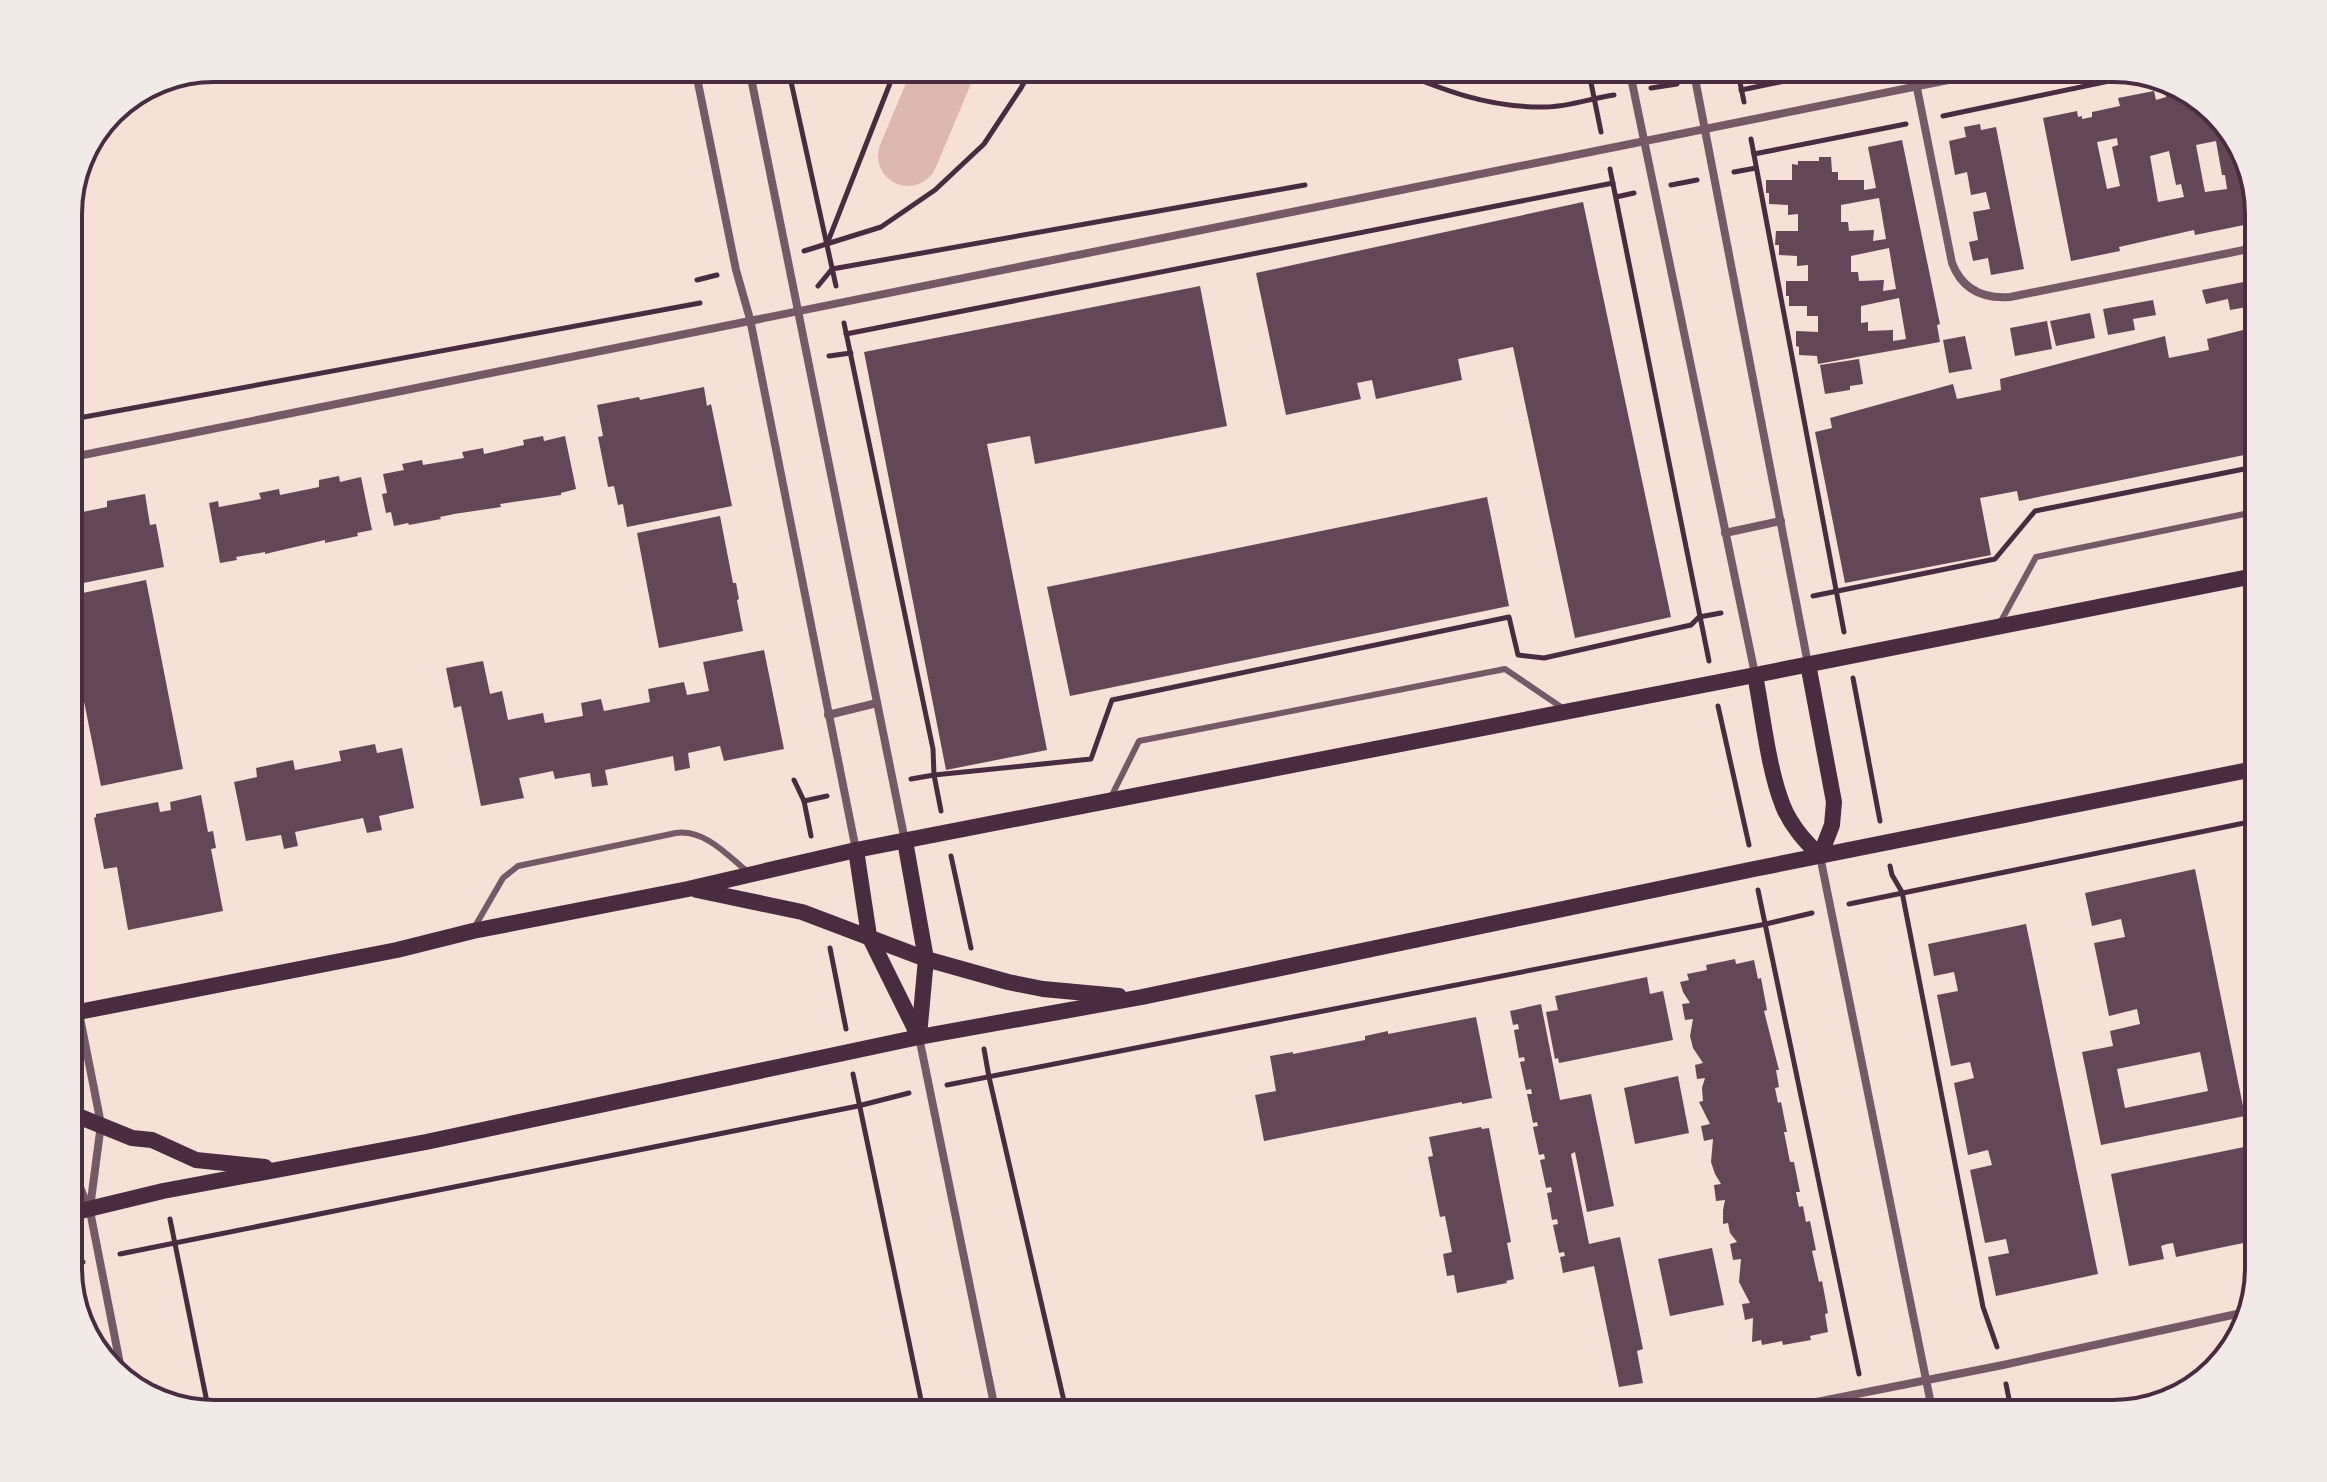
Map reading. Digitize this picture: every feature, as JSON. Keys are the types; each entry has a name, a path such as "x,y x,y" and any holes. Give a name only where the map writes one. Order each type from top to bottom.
{"main road":[{"path":"82,1011 397,950 856,850 2245,578"},
{"path":"1808,664 1834,802 1832,825 1820,856"},
{"path":"1755,675 1776,784 1784,807 1803,840 1820,856"},
{"path":"82,1212 163,1191 426,1142 919,1037 1142,997 1754,869 2245,771"},
{"path":"905,841 926,959 919,1037"},
{"path":"856,850 869,936 919,1037"},
{"path":"688,889 784,907 926,959 1027,987 1142,997"},
{"path":"82,1117 132,1138 152,1140 196,1160 287,1169"}],"street":[{"path":"698,82 736,270 750,319 856,850"},
{"path":"752,82 905,841"},
{"path":"1631,82 1755,675"},
{"path":"1695,82 1808,664"},
{"path":"1916,82 1952,263 1964,283 1979,294 2010,297 2245,250"},
{"path":"82,455 1933,82"},
{"path":"1725,533 1781,521"},
{"path":"828,715 877,703"},
{"path":"1820,856 1930,1400"},
{"path":"919,1037 993,1400"},
{"path":"82,1046 101,1124 90,1211"},
{"path":"82,1192 90,1211 119,1359"},
{"path":"1823,1400 2236,1314"}],"lane":[{"path":"1998,626 2036,557 2245,514"},
{"path":"1108,802 1139,741 1505,669 1568,712"},
{"path":"473,931 507,874 518,866 538,861 684,832 701,836 751,874"}],"path":[{"path":"791,82 832,269 1319,182"},
{"path":"826,245 890,82"},
{"path":"826,245 881,227 935,190 984,144 1024,82"},
{"path":"1425,82 1458,95 1503,104 1549,108 1684,82"},
{"path":"1591,82 1605,148"},
{"path":"1739,82 1884,844 1892,875 1902,892 1983,1307 2003,1365 2009,1400"},
{"path":"1741,90 1780,82"},
{"path":"1586,135 1601,132"},
{"path":"1756,168 1616,197 1699,617 1862,1392"},
{"path":"846,334 1613,183"},
{"path":"82,417 700,303"},
{"path":"829,356 851,353"},
{"path":"1837,592 1995,559 2035,511 2245,469"},
{"path":"893,783 934,775 1091,759 1112,700 1463,626 1509,617 1518,655 1544,658 1691,625 1699,617"},
{"path":"794,780 804,801 812,860"},
{"path":"804,801 843,793"},
{"path":"1902,892 2245,823"},
{"path":"825,920 858,1106 921,1400"},
{"path":"174,1244 930,1089 1766,924"},
{"path":"170,1219 206,1400"}],"building":[{"path":"2154,91 2156,100 2166,97 2166,94 2186,104 2223,141 2238,171 2244,225 2195,235 2194,230 2071,261 2043,118 2077,111 2082,119 2092,117 2092,112 2120,106 2118,98","holes":["2117,138 2118,145 2112,147 2120,186 2107,189 2097,142","2216,141 2227,189 2205,192 2196,145","2169,151 2176,185 2181,184 2184,197 2158,202 2150,156"]},
{"path":"1980,124 1981,130 1996,127 2024,269 1991,275 1988,258 1973,261 1969,242 1978,240 1973,212 1990,209 1986,192 1971,195 1967,172 1955,175 1949,141 1966,137 1964,127"},
{"path":"1902,140 1940,324 1937,325 1940,342 1818,364 1817,356 1799,355 1796,331 1818,332 1818,316 1807,316 1807,306 1789,306 1789,296 1786,296 1786,281 1808,281 1808,265 1797,266 1797,256 1779,255 1779,245 1775,245 1776,231 1798,231 1798,214 1788,215 1788,205 1769,204 1766,180 1792,180 1792,164 1831,157 1832,172 1838,172 1838,180 1864,180 1864,190 1876,188 1868,147","holes":["1879,198 1886,239 1873,241 1874,230 1849,231 1848,222 1841,222 1841,205","1889,248 1896,289 1883,291 1884,280 1859,281 1858,272 1851,272 1851,256","1899,298 1906,339 1893,341 1893,330 1868,331 1868,322 1861,323 1861,306"]},
{"path":"1583,202 1671,617 1575,638 1513,347 1458,359 1462,380 1376,399 1372,380 1357,383 1361,399 1286,415 1256,273"},
{"path":"2245,282 2245,307 2230,310 2228,299 2206,304 2202,290"},
{"path":"1200,286 1227,426 1035,464 1030,436 987,444 1047,750 946,770 864,352"},
{"path":"2153,300 2156,315 2133,319 2135,330 2108,335 2103,309"},
{"path":"2090,313 2095,338 2056,346 2050,321"},
{"path":"2047,321 2052,349 2015,356 2010,328"},
{"path":"2245,330 2245,455 2019,501 2017,491 1980,498 1991,555 1845,583 1815,432 1832,428 1830,418 1953,384 1957,399 2001,390 2000,379 2165,336 2169,358 2209,350 2207,339"},
{"path":"1965,336 1972,369 1949,373 1943,340"},
{"path":"1859,359 1863,384 1850,386 1850,390 1825,394 1820,365"},
{"path":"704,387 707,406 711,404 732,506 627,527 623,504 618,505 614,486 608,487 598,437 603,436 597,405"},
{"path":"543,436 544,441 565,436 576,489 561,495 500,504 501,507 409,525 394,526 391,512 386,513 382,494 387,493 383,474 404,470 402,464 422,460 423,465 464,458 462,452 483,448 484,454 524,445 523,440"},
{"path":"339,476 340,482 361,477 372,530 357,533 358,536 236,557 237,560 220,563 209,503 218,501 219,507 261,499 259,493 279,489 280,495 319,487 319,480"},
{"path":"145,494 150,525 156,524 164,567 82,583 82,512 107,507 107,501"},
{"path":"1487,497 1509,606 1070,696 1047,587"},
{"path":"720,516 733,583 736,583 743,631 659,648 637,533"},
{"path":"146,580 183,769 101,786 82,692 82,593"},
{"path":"764,650 784,749 724,761 720,746 688,753 690,768 675,771 673,756 605,770 608,785 592,787 590,773 555,779 553,771 519,778 524,798 481,806 461,706 454,708 446,668 483,661 490,694 502,691 508,720 543,713 545,723 583,716 581,703 601,699 604,711 650,702 648,689 684,682 687,695 709,691 703,662"},
{"path":"375,744 377,753 402,748 414,808 379,816 382,830 367,833 363,818 295,832 298,846 284,849 281,835 246,841 234,782 257,777 256,768 293,760 295,770 341,761 339,751"},
{"path":"201,795 208,832 213,831 216,848 211,849 223,911 128,930 117,867 104,869 94,818 96,814 158,802 160,812 171,810 170,802"},
{"path":"2195,869 2245,1116 2101,1145 2082,1052 2113,1046 2110,1031 2140,1024 2137,1009 2109,1016 2094,943 2125,937 2121,919 2092,926 2085,893","holes":["2200,1052 2208,1091 2125,1108 2117,1069"]},
{"path":"2026,924 2098,1274 1996,1296 1988,1257 2009,1253 2006,1239 1985,1243 1970,1170 1992,1165 1988,1150 1968,1155 1954,1083 1974,1078 1970,1062 1951,1066 1937,995 1958,991 1954,972 1934,976 1928,944"},
{"path":"1735,959 1736,964 1754,960 1758,979 1761,978 1767,1010 1764,1011 1779,1070 1776,1070 1779,1087 1775,1088 1778,1103 1781,1102 1790,1162 1794,1162 1800,1192 1796,1192 1799,1207 1803,1206 1806,1222 1810,1221 1816,1250 1812,1251 1828,1313 1825,1314 1828,1332 1810,1336 1811,1340 1783,1345 1782,1341 1762,1345 1761,1340 1752,1342 1753,1318 1745,1320 1742,1304 1750,1303 1739,1282 1741,1259 1733,1260 1730,1244 1737,1242 1730,1233 1728,1223 1723,1224 1725,1200 1716,1201 1714,1185 1721,1184 1711,1162 1713,1139 1704,1141 1701,1126 1710,1124 1699,1102 1703,1101 1705,1078 1697,1079 1695,1065 1703,1063 1693,1048 1690,1036 1693,1019 1685,1020 1682,1004 1690,1003 1680,982 1689,980 1687,974 1707,970 1706,965"},
{"path":"1647,977 1650,994 1663,991 1673,1040 1559,1063 1558,1058 1555,1059 1546,1012 1558,1010 1555,996"},
{"path":"1541,1004 1560,1100 1591,1094 1614,1206 1587,1212 1575,1152 1571,1154 1589,1244 1620,1237 1643,1349 1637,1351 1643,1383 1619,1387 1594,1266 1563,1273 1560,1257 1565,1256 1564,1252 1559,1253 1553,1225 1558,1224 1557,1219 1552,1220 1547,1193 1552,1192 1551,1187 1546,1188 1540,1160 1545,1159 1544,1154 1539,1155 1533,1127 1538,1126 1537,1122 1533,1123 1527,1094 1532,1094 1531,1089 1526,1090 1520,1062 1525,1061 1524,1057 1519,1058 1514,1030 1519,1029 1518,1024 1513,1025 1510,1011"},
{"path":"1476,1017 1492,1098 1264,1141 1255,1095 1276,1091 1270,1056 1365,1040 1365,1036 1388,1031 1388,1034"},
{"path":"1678,1076 1689,1133 1635,1144 1624,1088"},
{"path":"1489,1128 1511,1242 1507,1243 1514,1279 1457,1293 1454,1275 1447,1276 1443,1254 1452,1252 1445,1216 1440,1217 1428,1157 1433,1156 1429,1137"},
{"path":"2245,1147 2245,1243 2176,1257 2173,1243 2167,1244 2161,1246 2164,1259 2129,1266 2111,1174"},
{"path":"1712,1248 1724,1305 1670,1316 1658,1259"}],"waterway":[{"path":"908,156 939,82"}]}
